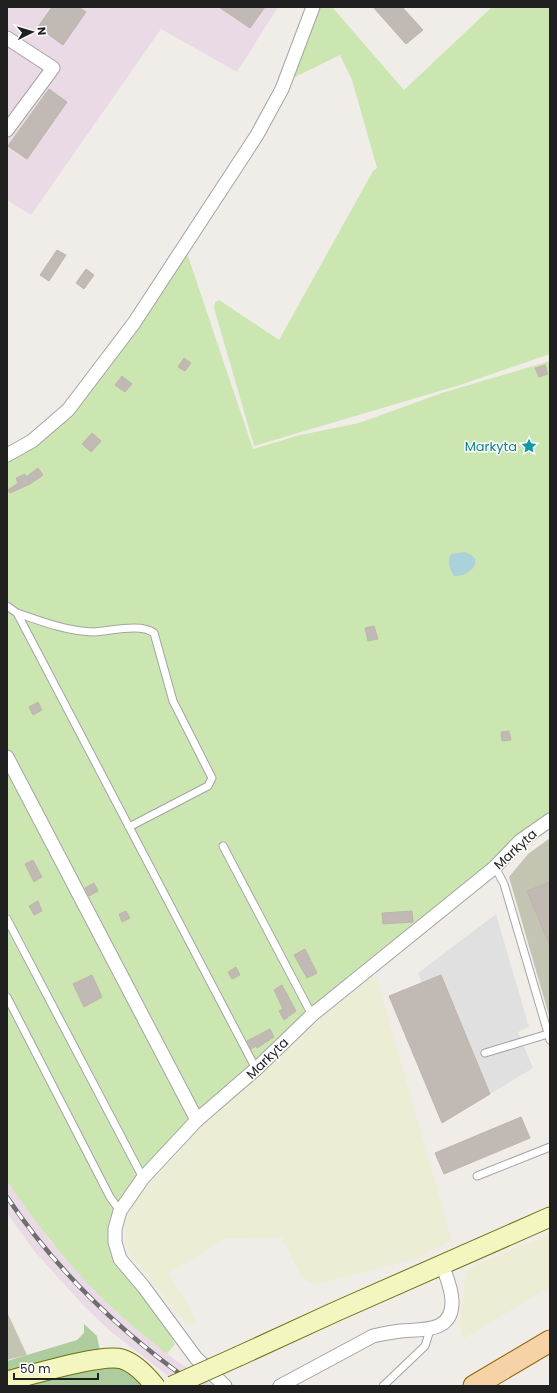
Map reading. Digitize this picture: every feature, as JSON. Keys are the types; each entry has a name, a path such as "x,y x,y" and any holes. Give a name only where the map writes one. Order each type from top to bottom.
{"main road":[{"path":"172,1386 550,1217"},
{"path":"474,1386 550,1341"},
{"path":"7,1381 86,1362 114,1357 124,1359 134,1366 155,1386"}],"street":[{"path":"7,456 47,429 68,410 134,323 257,135 282,89 313,7"},
{"path":"7,38 53,68 7,130"},
{"path":"7,757 197,1120"},
{"name":"Markyta","path":"225,1386 208,1371 143,1286 120,1259 115,1242 115,1229 120,1211 143,1178 197,1120 256,1070 312,1015 495,867 520,841 550,820"},
{"path":"280,1386 373,1336 390,1332 430,1330 445,1321 452,1304 451,1292 442,1264"}],"lane":[{"path":"7,606 17,613 67,628 92,632 143,628 154,633 173,701 212,778 208,786 129,826"},
{"path":"17,613 256,1070"},
{"path":"223,846 312,1015"},
{"path":"485,1053 549,1037 504,884 495,867"},
{"path":"7,918 143,1178"},
{"path":"7,997 110,1197 120,1211"},
{"path":"477,1176 550,1147"},
{"path":"383,1386 425,1346 430,1330"}],"shaded area":[{"path":"7,7 278,7 237,72 161,29 31,215 7,200"},
{"path":"550,838 550,1019 509,877 528,854"},
{"path":"496,914 529,1027 518,1032 533,1068 490,1094 441,975 422,983 418,973"},
{"path":"376,975 452,1241 417,1258 315,1285 302,1278 281,1237 224,1239 169,1273 198,1323 186,1324 129,1254 125,1243 127,1215 140,1195 201,1127 343,999"},
{"path":"7,1181 49,1240 96,1292 122,1317 174,1359 214,1386 181,1386 110,1331 83,1305 35,1252 7,1213"},
{"path":"550,1234 550,1287 463,1339 460,1325 465,1277 468,1269"},
{"path":"7,1312 27,1355 7,1360"}],"green space":[{"path":"315,7 332,7 404,90 492,7 550,7 550,354 460,385 254,446 214,308 215,302 219,300 279,340 373,171 377,168 352,80 340,55 291,79 305,49 303,43"},
{"path":"185,247 253,449 300,435 359,423 442,393 550,361 550,820 197,1120 109,1227 175,1344 167,1354 126,1320 88,1284 32,1217 7,1181 7,455 47,429"},
{"path":"84,1324 97,1336 100,1351 7,1376 7,1361 77,1340 84,1333"},
{"path":"107,1366 125,1369 141,1385 13,1386"}],"water":[{"path":"465,552 472,555 475,559 474,567 466,574 454,576 449,565 451,554"}],"building":[{"path":"52,7 79,7 86,12 63,45 38,27"},
{"path":"219,7 265,7 250,28"},
{"path":"373,7 402,7 423,30 406,44"},
{"path":"49,89 67,102 27,159 8,146"},
{"path":"57,250 66,255 49,281 40,275"},
{"path":"86,269 94,275 84,289 76,283"},
{"path":"184,358 191,363 185,371 178,367"},
{"path":"545,365 548,374 539,377 535,368"},
{"path":"122,376 132,384 125,392 115,385"},
{"path":"92,433 101,441 91,452 82,444"},
{"path":"38,468 43,475 30,484 10,493 8,490 18,483 16,478 25,474 26,477"},
{"path":"374,626 378,639 368,641 365,628"},
{"path":"38,702 42,710 33,715 29,707"},
{"path":"509,731 511,740 502,741 501,732"},
{"path":"33,860 42,877 34,882 25,864"},
{"path":"550,882 550,946 527,891"},
{"path":"94,883 98,891 89,896 85,888"},
{"path":"38,901 42,911 34,915 29,906"},
{"path":"126,911 130,918 122,922 119,914"},
{"path":"412,911 413,922 383,924 382,913"},
{"path":"305,949 317,973 307,978 294,955"},
{"path":"236,967 240,975 232,979 228,972"},
{"path":"92,975 102,997 84,1007 73,984"},
{"path":"441,975 490,1094 442,1123 389,996"},
{"path":"282,985 296,1011 284,1020 279,1011 283,1009 274,990"},
{"path":"270,1029 274,1037 257,1048 256,1046 251,1049 247,1041"},
{"path":"521,1117 530,1138 444,1174 435,1153"}],"railway":[{"path":"7,1197 48,1251 93,1300 143,1345 197,1386"}],"place":[{"name":"Markyta","path":"529,446"}]}
